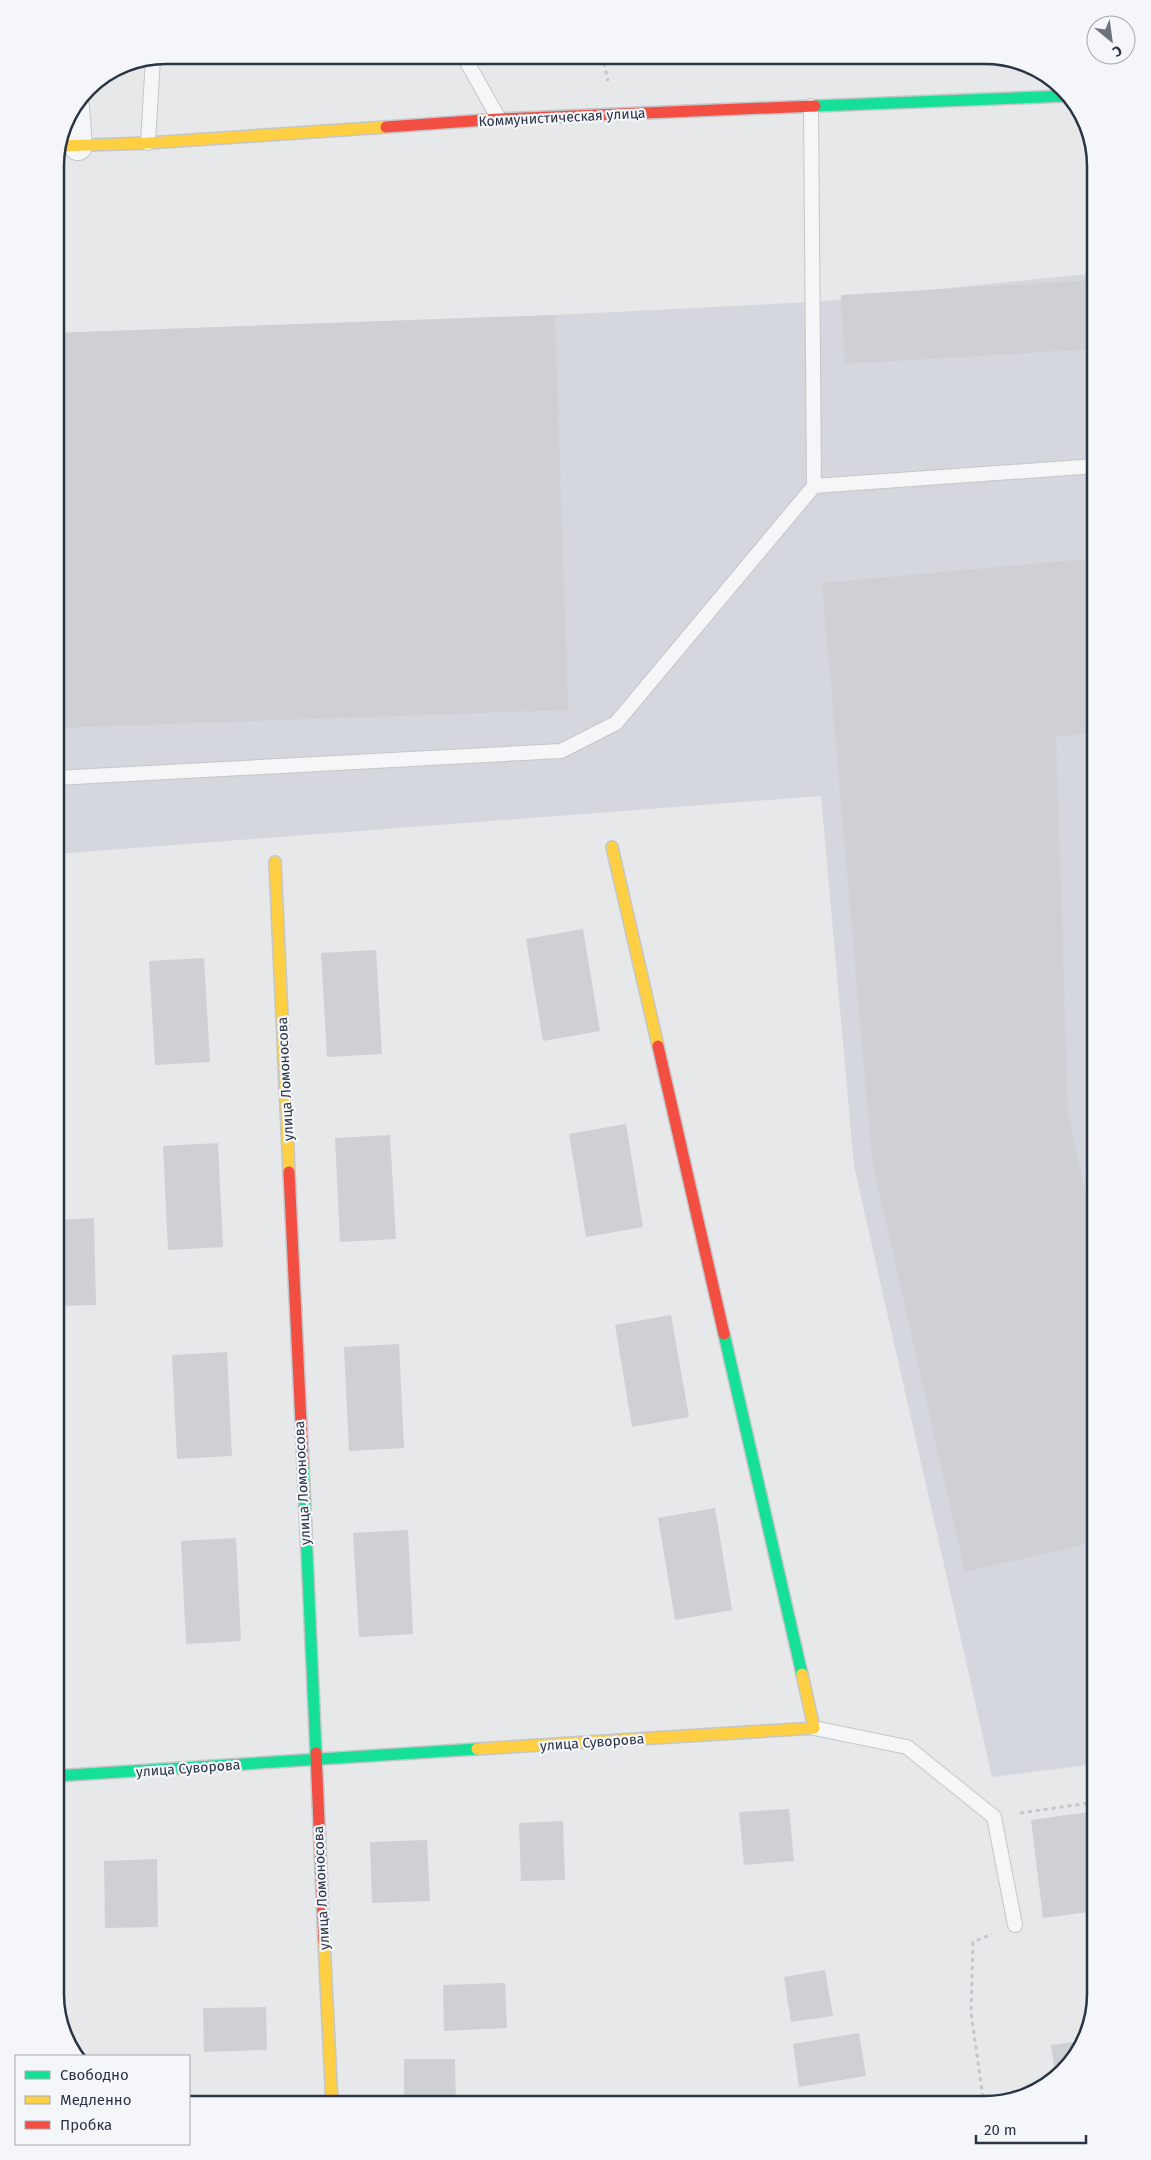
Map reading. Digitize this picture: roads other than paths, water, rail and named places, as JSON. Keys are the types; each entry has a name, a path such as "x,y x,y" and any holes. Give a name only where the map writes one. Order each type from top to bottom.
{"street":[{"name":"Коммунистическая улица","path":"68,146 148,143 499,119 1059,96"},
{"path":"68,146 71,129"},
{"path":"612,847 814,1728"},
{"name":"улица Ломоносова","path":"275,862 314,1759 332,2096"},
{"name":"улица Суворова","path":"64,1775 814,1728"}],"lane":[{"path":"468,64 499,119"},
{"path":"148,143 153,65"},
{"path":"64,778 561,751 616,723 814,486 811,106"},
{"path":"814,486 1087,467"},
{"name":"улица Суворова","path":"814,1728 907,1748 994,1817 1015,1925"}]}
